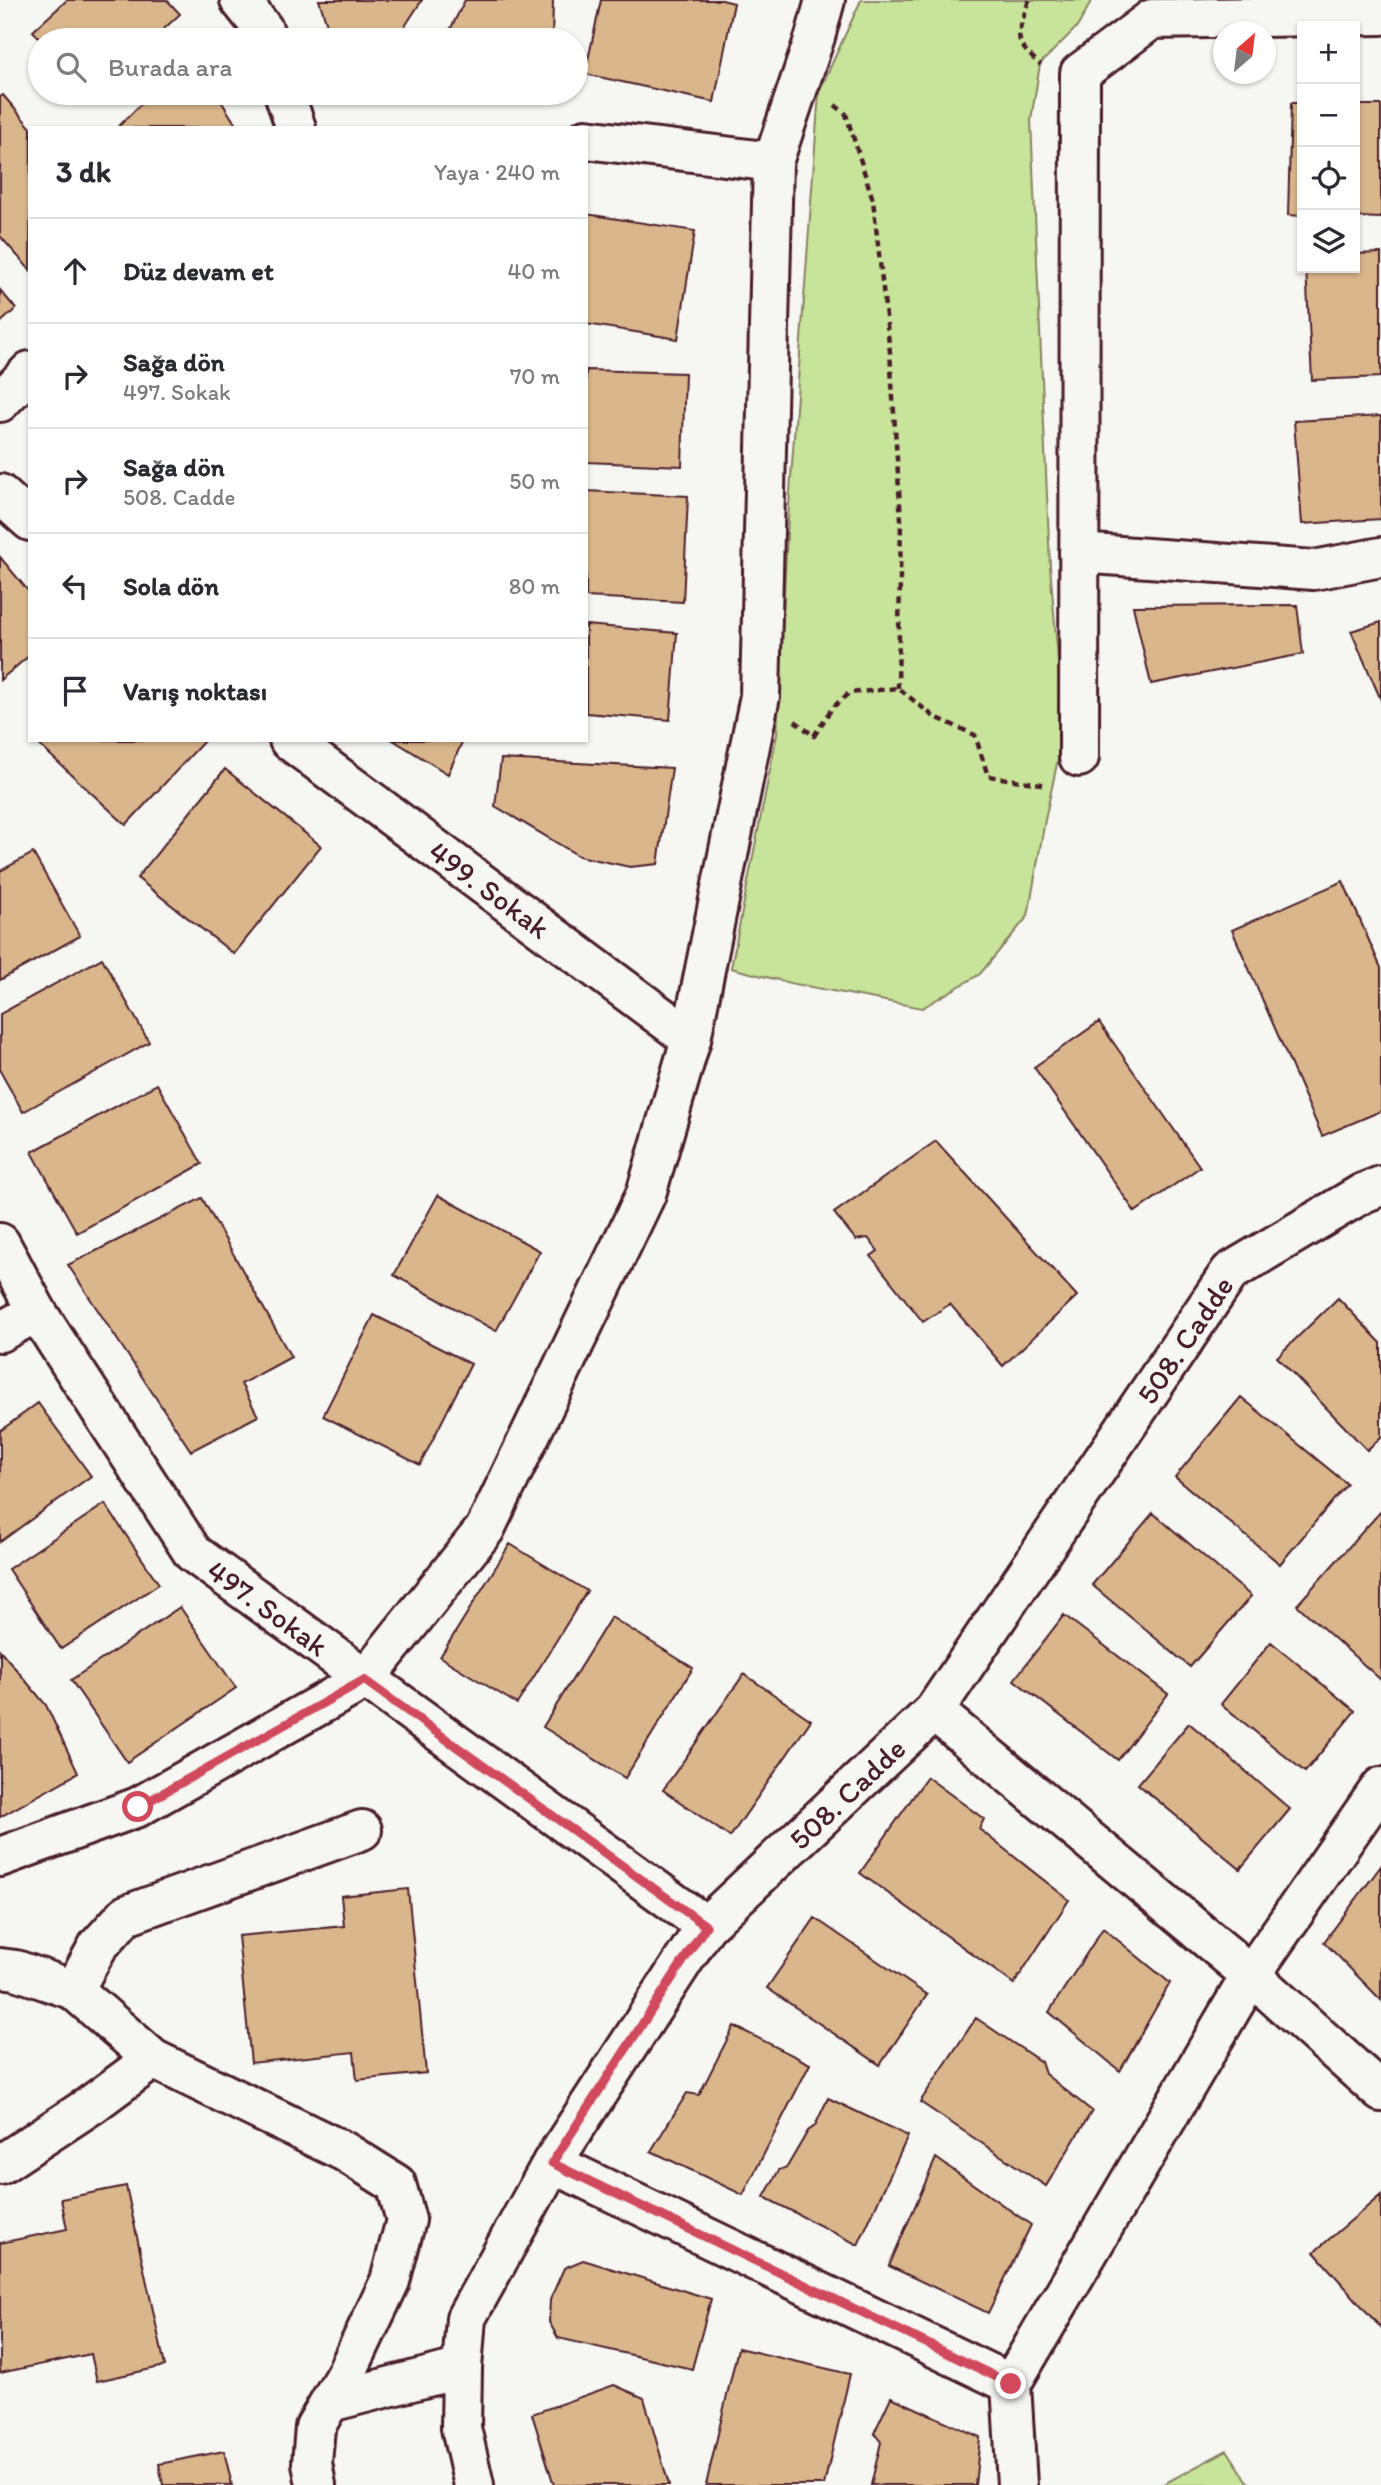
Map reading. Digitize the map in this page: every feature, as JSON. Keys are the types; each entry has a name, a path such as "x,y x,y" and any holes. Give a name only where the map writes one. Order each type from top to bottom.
{"street":[{"path":"240,0 262,28"},
{"path":"0,1857 138,1807 364,1680 485,1529 646,1194 691,1038 760,696 773,162 825,0"},
{"path":"1079,757 1080,73 1152,19 1381,15"},
{"path":"288,105 295,126"},
{"path":"588,139 773,162"},
{"path":"0,402 28,373"},
{"path":"0,494 28,519"},
{"path":"1079,553 1314,570 1381,557"},
{"name":"499. Sokak","path":"292,742 691,1038"},
{"name":"508. Cadde","path":"474,2485 461,2428 466,2318 552,2163 706,1926 934,1711 1230,1272 1363,1193 1381,1186"},
{"name":"497. Sokak","path":"0,1243 37,1312 192,1553 706,1926"},
{"path":"0,1332 37,1312"},
{"path":"934,1711 1251,1975 1381,2092"},
{"path":"1017,2485 1011,2384 1251,1975 1381,1787"},
{"path":"74,1990 99,1946 126,1915 362,1829"},
{"path":"0,1968 16,1970 74,1990 153,2059 345,2152 396,2184 405,2220 390,2281 347,2372 315,2427 312,2463 316,2485"},
{"path":"0,2165 91,2105 153,2059"},
{"path":"552,2163 1011,2384"},
{"path":"330,2402 462,2368"}],"path":[{"path":"1029,0 1018,33 1022,49 1048,71 1080,73"},
{"path":"802,78 846,114 873,200 890,352 901,520 898,688"},
{"path":"760,696 814,736 832,708 849,692 898,688 933,716 975,736 988,776 1061,787 1079,757"}],"green space":[{"path":"861,0 1092,0 1078,26 1040,64 1031,120 1050,566 1064,731 1028,916 980,974 922,1008 790,983 731,968 777,734 787,533 819,92"},
{"path":"1227,2450 1250,2485 1162,2485"}],"building":[{"path":"67,0 167,0 180,14 165,28 36,28"},
{"path":"319,0 422,0 404,28 328,28"},
{"path":"465,0 553,0 552,28 451,28"},
{"path":"601,0 722,0 734,3 714,102 588,75 588,60"},
{"path":"3,95 29,126 28,268 0,236 0,97"},
{"path":"1291,103 1297,103 1297,216 1288,215"},
{"path":"140,105 224,105 237,126 119,126"},
{"path":"1360,105 1381,105 1381,218 1360,217"},
{"path":"588,214 695,231 678,339 588,324"},
{"path":"1381,253 1381,377 1312,380 1306,273 1360,273 1360,254"},
{"path":"0,290 16,309 0,323"},
{"path":"588,370 685,373 682,466 588,462"},
{"path":"1381,416 1381,519 1302,524 1294,421"},
{"path":"588,491 688,496 683,602 588,597"},
{"path":"0,557 28,591 28,657 0,680"},
{"path":"1297,605 1303,654 1151,684 1133,606"},
{"path":"1381,622 1381,700 1351,631"},
{"path":"588,625 677,633 670,720 588,713"},
{"path":"36,742 203,742 126,825"},
{"path":"396,742 462,742 448,774"},
{"path":"501,759 672,768 658,864 630,867 579,856 495,806"},
{"path":"225,769 321,846 234,954 137,878"},
{"path":"33,853 80,936 0,980 0,871"},
{"path":"1343,881 1381,968 1381,1111 1322,1136 1232,930"},
{"path":"102,958 149,1042 23,1112 0,1071 0,1014"},
{"path":"1099,1022 1200,1167 1135,1212 1034,1067"},
{"path":"157,1084 202,1164 77,1233 32,1152"},
{"path":"936,1141 1077,1296 1003,1366 950,1304 923,1322 871,1256 878,1251 868,1238 856,1240 834,1213"},
{"path":"438,1195 540,1251 496,1331 394,1275"},
{"path":"202,1198 291,1357 241,1384 258,1416 191,1451 68,1265"},
{"path":"1338,1298 1381,1343 1381,1437 1367,1450 1277,1357"},
{"path":"374,1315 471,1364 420,1465 323,1416"},
{"path":"1241,1397 1347,1484 1280,1564 1175,1477"},
{"path":"38,1403 91,1476 0,1542 0,1431"},
{"path":"105,1504 159,1584 61,1649 8,1569"},
{"path":"1381,1511 1381,1680 1297,1605"},
{"path":"1153,1513 1251,1596 1190,1667 1092,1585"},
{"path":"510,1544 587,1591 517,1704 440,1657"},
{"path":"180,1607 236,1688 127,1762 71,1680"},
{"path":"1064,1615 1168,1694 1118,1760 1014,1680"},
{"path":"611,1617 693,1668 625,1778 543,1727"},
{"path":"1271,1642 1355,1711 1305,1772 1221,1704"},
{"path":"0,1650 46,1705 78,1773 0,1817"},
{"path":"744,1674 811,1720 730,1837 663,1790"},
{"path":"1189,1723 1290,1809 1240,1869 1138,1784"},
{"path":"927,1777 984,1819 979,1829 1069,1900 1014,1984 860,1873"},
{"path":"1381,1866 1381,2000 1324,1942"},
{"path":"408,1889 426,2073 357,2080 354,2052 251,2063 238,1936 344,1926 341,1896"},
{"path":"815,1918 927,1995 880,2065 767,1988"},
{"path":"1103,1928 1170,1983 1120,2071 1049,2012"},
{"path":"976,2018 1041,2062 1045,2074 1092,2111 1046,2186 920,2102"},
{"path":"734,2026 810,2064 743,2195 651,2151 687,2093 699,2095"},
{"path":"828,2098 908,2136 858,2245 764,2197 779,2170 787,2167 808,2131 815,2126"},
{"path":"936,2158 1031,2225 988,2313 889,2266"},
{"path":"126,2186 165,2366 97,2381 91,2354 0,2373 0,2243 67,2229 61,2199"},
{"path":"1381,2195 1381,2328 1314,2252"},
{"path":"583,2260 711,2299 692,2369 558,2338 549,2322 550,2300 564,2268"},
{"path":"738,2348 850,2374 824,2485 706,2485"},
{"path":"614,2385 644,2398 669,2485 554,2485 532,2414"},
{"path":"891,2397 980,2437 975,2485 871,2485 881,2442 874,2433"},
{"path":"224,2451 232,2485 163,2485 159,2464"}],"route":[{"path":"138,1807 364,1680 706,1926 552,2163 1011,2384"}]}
